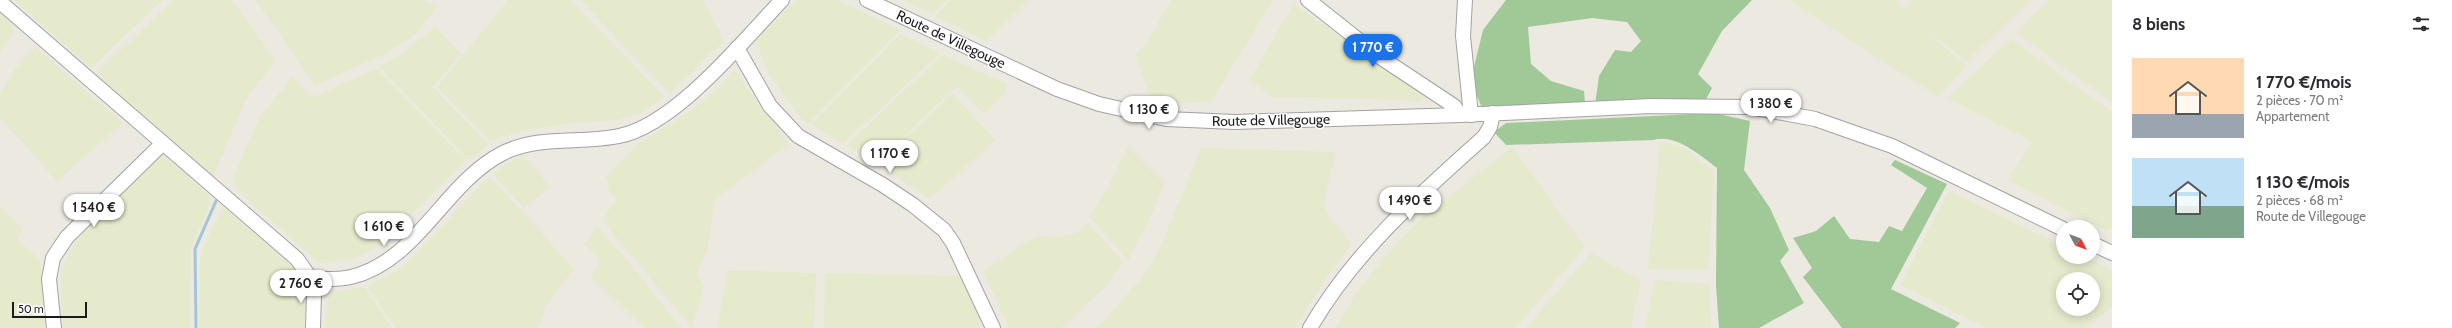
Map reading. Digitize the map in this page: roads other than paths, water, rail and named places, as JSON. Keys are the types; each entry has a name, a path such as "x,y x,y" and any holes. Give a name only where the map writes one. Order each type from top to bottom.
{"street":[{"path":"311,279 350,277 376,268 390,259 478,170 504,153 520,147 546,142 618,136 644,126 696,88 737,48 782,0"},
{"name":"Route de Villegouge","path":"867,0 1057,89 1099,104 1166,120 1235,122 1466,115 1651,106 1750,107 1815,119 1892,146 2056,227"},
{"path":"1308,0 1380,57 1466,115"},
{"path":"1465,0 1463,36 1466,115"},
{"path":"0,2 297,259 311,279 314,293 313,328"},
{"path":"737,48 770,106 798,136 883,185 944,230 953,243 993,328"},
{"path":"1310,328 1361,255 1406,207 1484,136 1490,127 1493,113"},
{"path":"54,328 49,279 53,258 67,237 163,143"},
{"path":"2100,247 2112,253"}],"waterway":[{"path":"196,328 195,249 216,201"}]}
